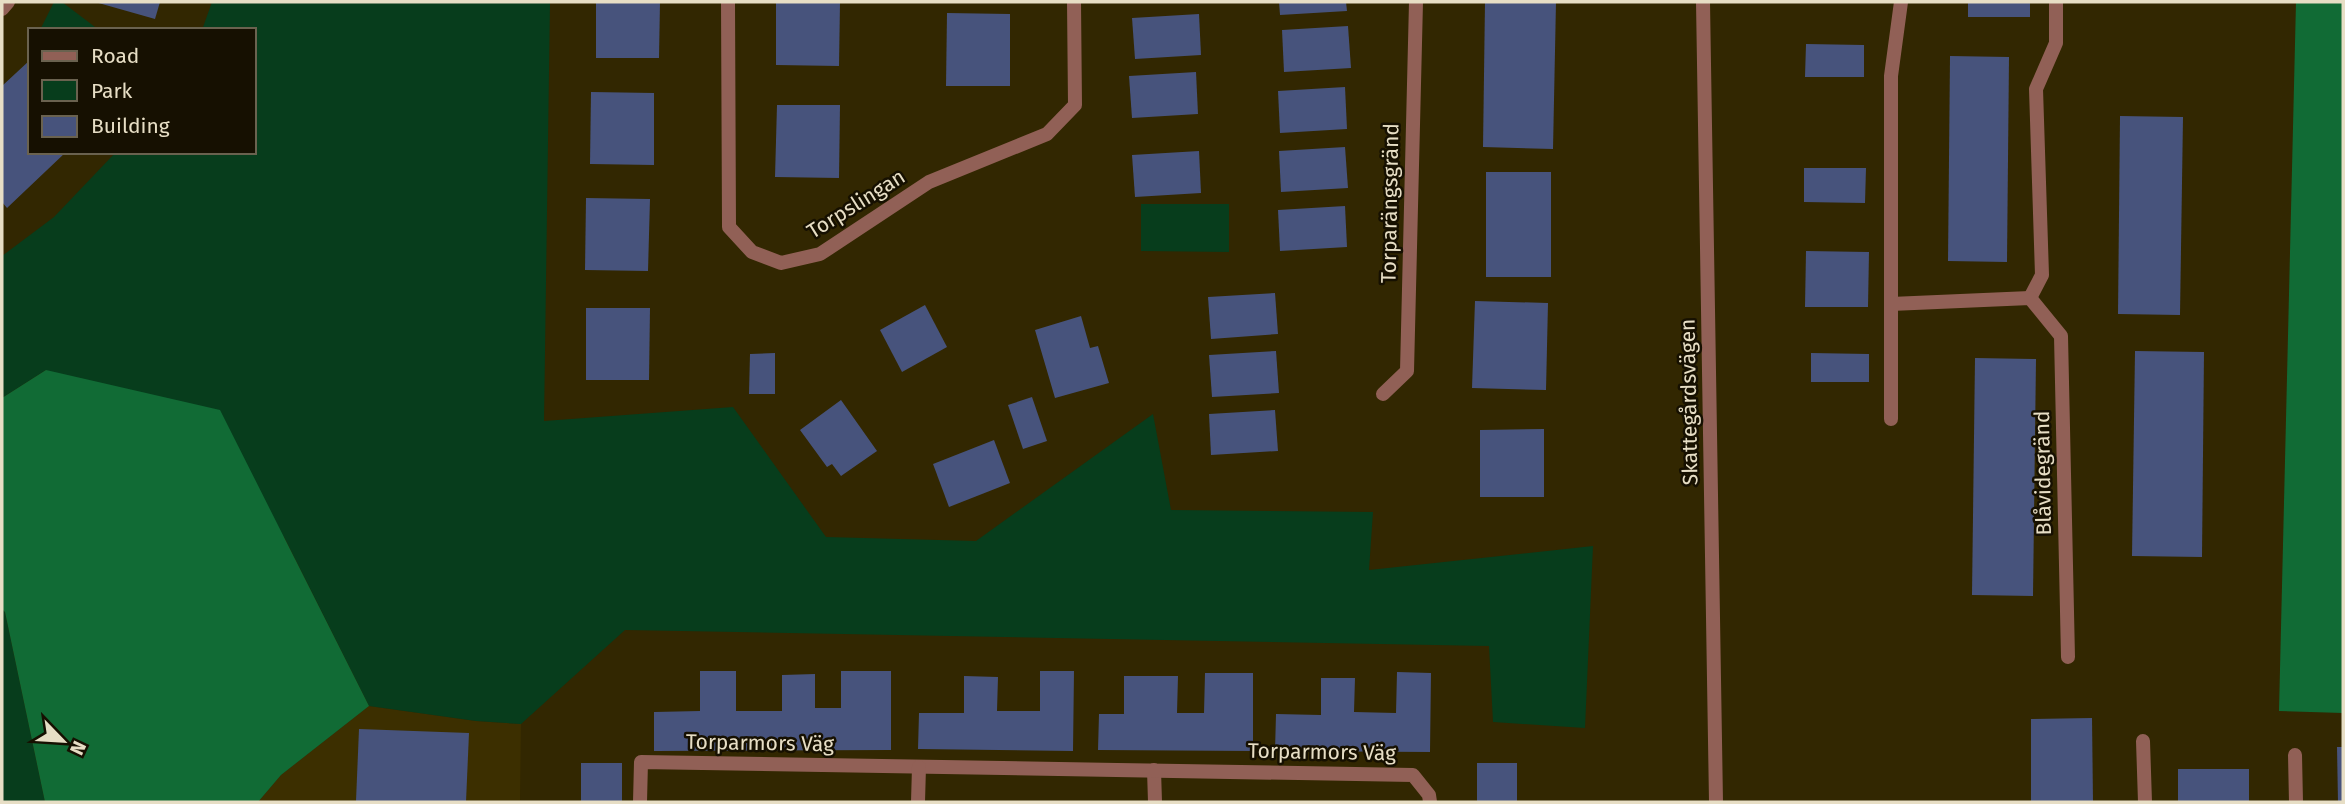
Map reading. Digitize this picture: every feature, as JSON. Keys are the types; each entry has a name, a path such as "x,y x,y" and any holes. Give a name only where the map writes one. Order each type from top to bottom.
{"street":[{"path":"2,9 8,2"},
{"name":"Torpslingan","path":"728,2 729,227 752,252 781,263 820,254 929,183 1047,134 1075,105 1074,2"},
{"name":"Torparängsgränd","path":"1383,394 1407,370 1416,2"},
{"name":"Skattegårdsvägen","path":"1703,2 1716,802"},
{"path":"1891,419 1891,76 1901,2"},
{"path":"1891,304 2030,298 2042,275 2036,89 2056,43 2056,2"},
{"name":"Blåvidegränd","path":"2030,298 2061,336 2068,657"},
{"path":"2143,741 2145,802"},
{"path":"2295,755 2296,802"},
{"name":"Torparmors Väg","path":"640,802 640,762 1413,775 1429,795 1430,802"},
{"path":"918,802 919,767"},
{"path":"1154,770 1155,802"}],"shaded area":[{"path":"369,706 476,721 521,724 520,802 258,802 281,775"}],"green space":[{"path":"54,2 62,2 96,28 41,28"},
{"path":"212,2 550,2 544,421 733,407 826,537 976,541 1153,414 1171,510 1373,512 1369,570 1593,546 1585,728 1493,722 1489,646 625,630 521,724 476,721 369,706 284,537 46,370 2,398 2,256 54,217 114,154 256,154 256,28 203,28"},
{"path":"2296,2 2343,2 2343,713 2279,711"},
{"path":"1141,204 1229,204 1229,252 1141,251"},
{"path":"46,370 220,410 369,706 281,775 258,802 45,802 5,612 2,609 2,398"},
{"path":"2,609 5,612 45,802 2,802"}],"building":[{"path":"95,2 160,2 155,19"},
{"path":"596,2 660,2 659,58 596,58"},
{"path":"776,2 840,2 839,66 776,65"},
{"path":"1279,2 1346,2 1347,11 1280,15"},
{"path":"1485,2 1556,2 1553,149 1483,147"},
{"path":"1968,2 2030,2 2030,17 1968,17"},
{"path":"947,13 1010,14 1010,86 946,86"},
{"path":"1199,14 1201,55 1135,59 1132,18"},
{"path":"1348,26 1351,68 1284,72 1282,30"},
{"path":"1806,44 1864,45 1864,77 1805,77"},
{"path":"1950,56 2009,57 2007,262 1948,261"},
{"path":"28,62 28,154 64,154 7,208 2,202 2,86"},
{"path":"1196,72 1198,114 1132,118 1129,76"},
{"path":"1345,87 1347,129 1280,133 1278,91"},
{"path":"591,92 654,93 654,165 590,164"},
{"path":"777,105 840,105 839,178 775,177"},
{"path":"2120,116 2183,117 2180,315 2118,314"},
{"path":"1345,147 1348,188 1281,192 1279,151"},
{"path":"1199,151 1201,193 1135,197 1132,155"},
{"path":"1804,168 1866,168 1865,203 1804,202"},
{"path":"1486,172 1551,172 1551,277 1486,277"},
{"path":"586,198 650,199 648,271 585,270"},
{"path":"1345,206 1347,247 1280,251 1278,210"},
{"path":"1806,251 1869,252 1868,307 1805,307"},
{"path":"1275,293 1278,334 1211,339 1208,297"},
{"path":"1475,301 1548,303 1546,390 1472,388"},
{"path":"925,305 947,347 902,372 880,330"},
{"path":"586,308 650,308 649,380 586,380"},
{"path":"1081,316 1090,348 1098,346 1109,383 1055,398 1035,330"},
{"path":"1276,351 1279,393 1212,397 1209,355"},
{"path":"2135,351 2204,352 2202,557 2132,556"},
{"path":"775,353 775,394 749,394 750,354"},
{"path":"1811,353 1869,354 1869,382 1811,382"},
{"path":"1975,358 2036,359 2033,596 1972,595"},
{"path":"1032,397 1047,441 1023,449 1008,405"},
{"path":"841,400 877,451 841,476 832,464 827,467 800,430"},
{"path":"1275,410 1278,451 1211,455 1209,414"},
{"path":"1544,429 1544,497 1480,497 1480,430"},
{"path":"994,440 1010,483 949,507 933,464"},
{"path":"700,671 736,671 736,711 782,711 782,675 815,674 815,708 841,708 841,671 891,671 891,750 654,751 654,712 700,711"},
{"path":"1040,671 1074,671 1073,751 918,749 919,713 964,713 964,676 998,677 997,711 1040,711"},
{"path":"1397,672 1431,673 1430,752 1275,751 1276,714 1321,715 1321,678 1355,678 1354,712 1396,713"},
{"path":"1205,673 1253,673 1253,751 1098,750 1099,714 1124,714 1124,676 1178,676 1177,713 1204,713"},
{"path":"2092,718 2093,802 2031,802 2031,719"},
{"path":"359,729 469,733 466,802 356,801"},
{"path":"2337,747 2343,747 2343,802 2338,802"},
{"path":"581,763 622,763 622,802 581,802"},
{"path":"1477,763 1517,763 1517,802 1477,802"},
{"path":"2178,769 2249,769 2249,802 2178,802"}]}
